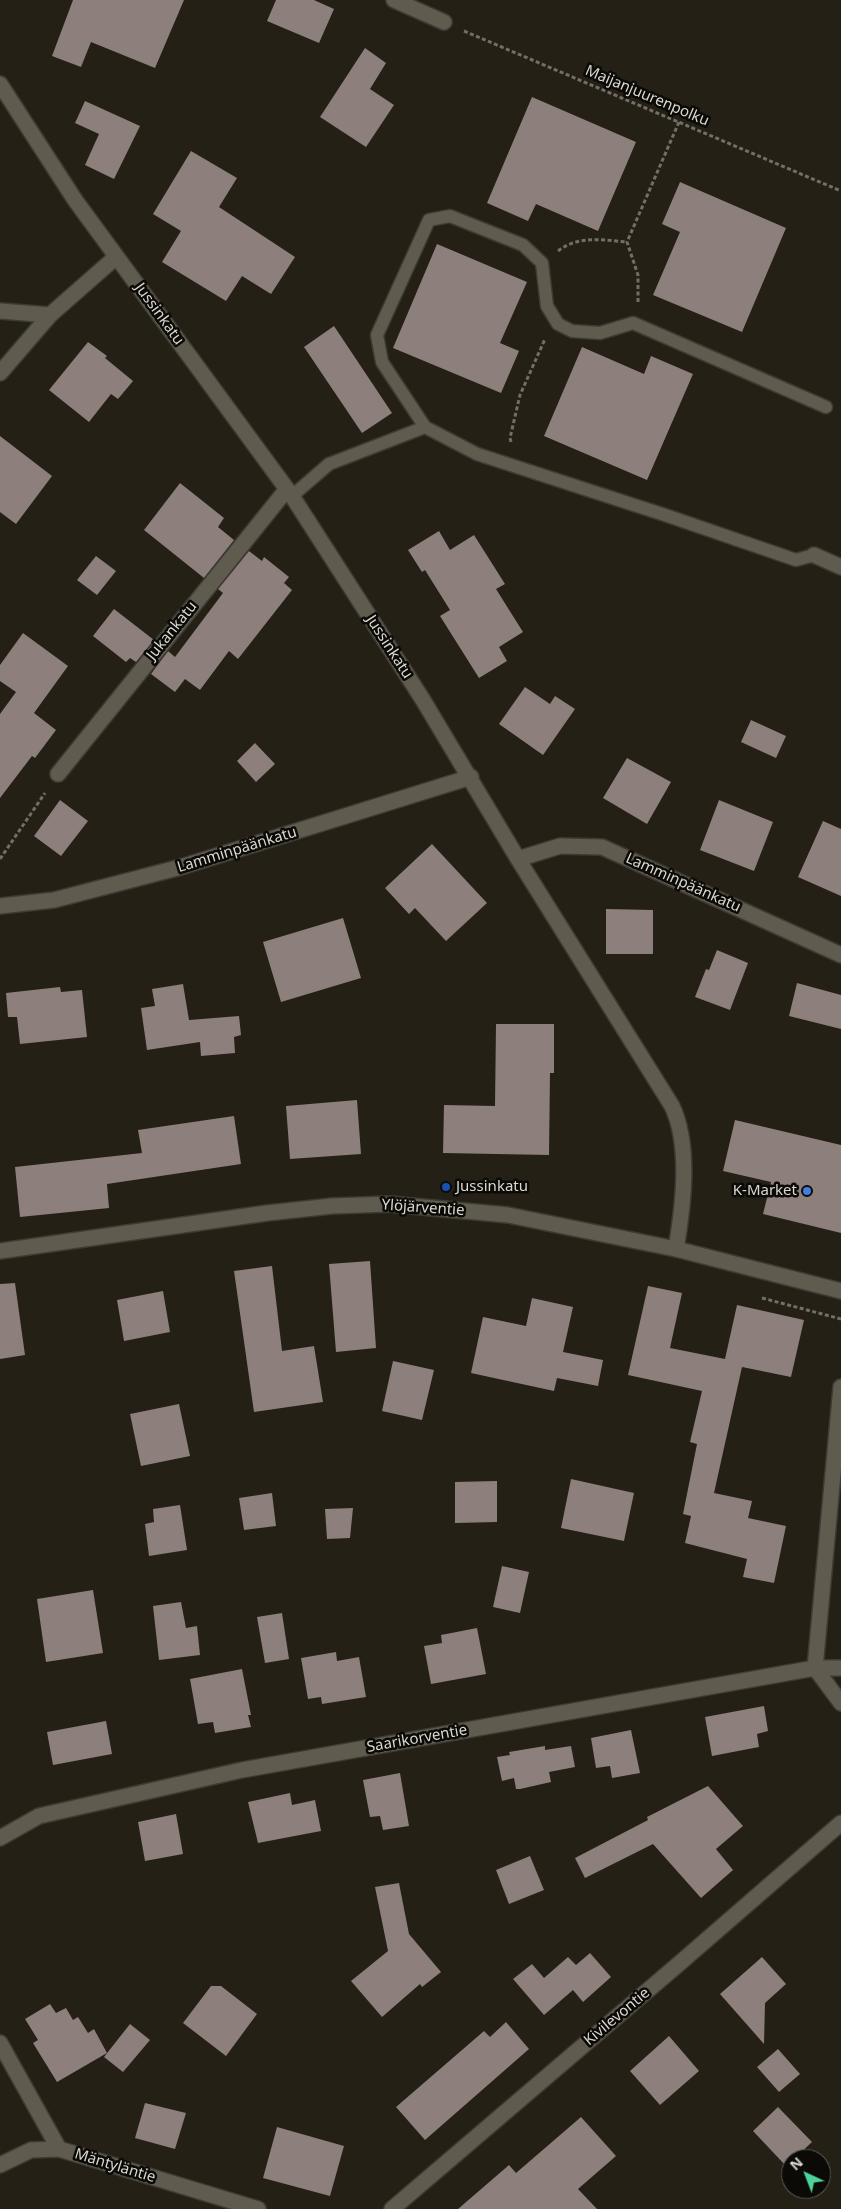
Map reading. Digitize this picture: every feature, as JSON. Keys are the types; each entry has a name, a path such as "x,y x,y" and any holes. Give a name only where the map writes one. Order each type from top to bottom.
{"street":[{"path":"394,0 444,22"},
{"name":"Jussinkatu","path":"0,84 75,200 290,493 471,777 518,859 676,1115 681,1140 684,1204 676,1249"},
{"path":"0,373 50,315 116,257"},
{"path":"0,311 50,315"},
{"name":"Jukankatu","path":"58,774 290,493"},
{"path":"814,555 841,567"},
{"name":"Lamminpäänkatu","path":"0,906 54,900 181,867 471,777"},
{"name":"Lamminpäänkatu","path":"518,859 560,846 602,847 841,955"},
{"name":"Ylöjärventie","path":"0,1251 267,1213 332,1206 390,1204 508,1215 676,1249 841,1291"},
{"path":"841,1387 815,1668 841,1703"},
{"name":"Saarikorventie","path":"0,1838 39,1816 242,1770 815,1668 841,1668"},
{"name":"Kivilevontie","path":"392,2209 660,1981 841,1823"},
{"name":"Mäntyläntie","path":"0,2043 59,2149 258,2209"},
{"path":"0,2166 31,2150 59,2149"}],"lane":[{"path":"814,555 796,560 477,454 425,428 382,362 377,335 430,220 450,216 523,246 542,263 547,306 558,324 572,331 600,333 633,323 826,407"},
{"path":"290,493 329,464 425,428"}],"path":[{"name":"Maijanjuurenpolku","path":"444,22 841,191"},
{"path":"633,323 638,299 638,275 627,242 679,122"},
{"path":"542,263 565,245 589,239 627,242"},
{"path":"522,468 510,438 520,395 554,318"},
{"path":"0,859 58,774"},
{"path":"754,1296 841,1319"}],"building":[{"path":"73,0 184,0 155,68 91,42 81,67 52,56"},
{"path":"276,0 314,0 334,9 319,43 267,21"},
{"path":"365,48 386,63 370,89 394,105 366,147 320,117"},
{"path":"532,97 636,142 598,231 536,204 528,221 487,203"},
{"path":"85,101 140,126 114,179 85,165 99,134 75,123"},
{"path":"191,151 237,178 219,207 295,257 271,294 242,276 226,301 162,262 181,231 153,214"},
{"path":"680,182 786,228 742,332 653,295 680,232 662,224"},
{"path":"437,244 527,282 500,343 519,351 501,393 393,348"},
{"path":"334,326 392,413 362,433 304,347"},
{"path":"88,342 107,356 105,358 133,381 118,399 111,394 89,422 49,390"},
{"path":"582,347 644,374 651,356 693,374 647,480 544,436"},
{"path":"0,436 52,476 16,524 0,512"},
{"path":"180,483 224,518 218,527 234,540 204,578 144,530"},
{"path":"439,531 450,550 474,535 505,584 496,589 523,632 499,647 507,661 479,678 440,616 450,610 425,570 422,572 408,550"},
{"path":"249,551 262,561 264,557 289,577 284,583 292,590 238,659 229,651 200,690 185,679 175,692 151,674 168,651 175,657 223,593 218,589"},
{"path":"96,556 116,571 97,595 77,580"},
{"path":"114,609 154,640 136,662 130,658 126,662 93,636"},
{"path":"23,633 68,666 34,713 56,730 35,758 32,756 0,798 0,714 16,692 0,681 0,665"},
{"path":"525,687 550,704 555,696 575,709 543,755 499,724"},
{"path":"751,720 786,736 776,758 741,742"},
{"path":"255,743 275,764 256,782 237,761"},
{"path":"627,758 671,782 647,824 603,798"},
{"path":"60,800 88,821 61,856 34,836"},
{"path":"719,800 773,822 754,871 700,850"},
{"path":"823,821 841,829 841,896 798,877"},
{"path":"432,844 487,903 446,941 415,908 409,914 385,888"},
{"path":"606,909 653,910 653,954 606,954"},
{"path":"343,918 361,978 281,1002 263,942"},
{"path":"717,950 748,963 730,1010 695,997 706,969 709,970"},
{"path":"797,983 841,995 841,1029 789,1016"},
{"path":"183,984 189,1020 239,1016 241,1035 234,1037 235,1053 201,1056 200,1042 147,1050 141,1008 155,1006 152,989"},
{"path":"60,987 61,992 82,990 87,1037 20,1044 17,1017 8,1017 6,993"},
{"path":"496,1024 554,1024 554,1073 550,1073 549,1155 443,1153 444,1105 495,1106"},
{"path":"357,1100 361,1154 290,1159 286,1106"},
{"path":"234,1116 241,1164 107,1184 109,1208 20,1217 15,1167 142,1153 138,1130"},
{"path":"735,1120 841,1145 841,1233 763,1214 771,1182 723,1171"},
{"path":"370,1261 376,1348 336,1352 329,1264"},
{"path":"272,1266 282,1351 314,1346 323,1402 254,1412 234,1271"},
{"path":"15,1283 25,1355 0,1359 0,1284"},
{"path":"648,1286 682,1293 670,1348 725,1359 737,1305 804,1320 791,1377 742,1367 714,1493 752,1501 748,1518 786,1526 774,1583 743,1577 747,1559 685,1543 691,1516 683,1514 697,1444 690,1442 702,1391 628,1375"},
{"path":"163,1291 170,1332 124,1341 117,1300"},
{"path":"532,1298 573,1307 563,1352 603,1360 598,1386 557,1378 554,1391 471,1373 483,1317 526,1326"},
{"path":"393,1361 434,1370 422,1420 382,1411"},
{"path":"179,1404 190,1456 141,1466 130,1414"},
{"path":"571,1479 634,1493 624,1541 561,1528"},
{"path":"497,1481 497,1522 455,1523 455,1482"},
{"path":"272,1493 276,1526 244,1530 239,1498"},
{"path":"180,1505 187,1550 149,1556 145,1524 154,1522 153,1509"},
{"path":"353,1508 350,1538 327,1539 325,1509"},
{"path":"502,1566 529,1572 520,1613 493,1607"},
{"path":"93,1590 103,1653 46,1662 37,1599"},
{"path":"181,1602 186,1628 197,1626 200,1655 159,1660 153,1606"},
{"path":"282,1613 289,1659 265,1663 257,1617"},
{"path":"477,1628 486,1674 431,1684 424,1646 442,1643 441,1635"},
{"path":"336,1652 337,1661 359,1657 366,1697 322,1704 321,1697 308,1699 301,1658"},
{"path":"242,1669 251,1715 248,1715 251,1727 215,1733 213,1722 198,1724 190,1679"},
{"path":"764,1706 768,1731 757,1734 759,1747 712,1756 705,1717"},
{"path":"106,1721 112,1754 53,1765 47,1732"},
{"path":"631,1730 640,1773 612,1778 610,1766 596,1768 591,1738"},
{"path":"545,1746 545,1750 571,1746 575,1767 549,1772 551,1782 520,1789 516,1789 514,1778 502,1781 497,1757 510,1755 509,1752"},
{"path":"400,1773 409,1826 383,1830 380,1816 370,1817 363,1780"},
{"path":"708,1786 743,1826 716,1849 733,1870 701,1898 653,1844 585,1878 575,1858 648,1820 647,1817"},
{"path":"290,1793 292,1805 315,1800 321,1831 258,1843 248,1802"},
{"path":"176,1814 183,1854 145,1861 138,1822"},
{"path":"530,1856 544,1890 509,1904 496,1870"},
{"path":"399,1883 409,1934 441,1972 422,1987 420,1984 382,2017 351,1981 388,1951 375,1887"},
{"path":"590,1953 611,1977 583,2002 573,1990 544,2015 513,1979 532,1964 544,1978 568,1957 576,1965"},
{"path":"762,1957 786,1984 765,2003 764,2044 720,1994"},
{"path":"211,1986 221,1986 257,2014 226,2056 183,2023"},
{"path":"50,2004 56,2013 66,2008 73,2020 78,2017 88,2033 94,2029 107,2053 57,2082 33,2043 38,2040 25,2019"},
{"path":"506,2022 529,2049 425,2140 396,2107 484,2031 490,2037"},
{"path":"130,2024 150,2040 123,2072 104,2057"},
{"path":"669,2036 699,2071 660,2105 630,2071"},
{"path":"778,2049 800,2074 779,2092 757,2067"},
{"path":"145,2103 186,2113 175,2149 135,2138"},
{"path":"778,2107 812,2142 805,2149 781,2149 781,2161 753,2131"},
{"path":"581,2117 616,2156 578,2189 597,2209 458,2209 509,2165 516,2173"},
{"path":"277,2127 344,2146 330,2196 263,2178"}],"place":[{"name":"Jussinkatu","path":"446,1187"},
{"name":"K-Market","path":"807,1191"}]}
